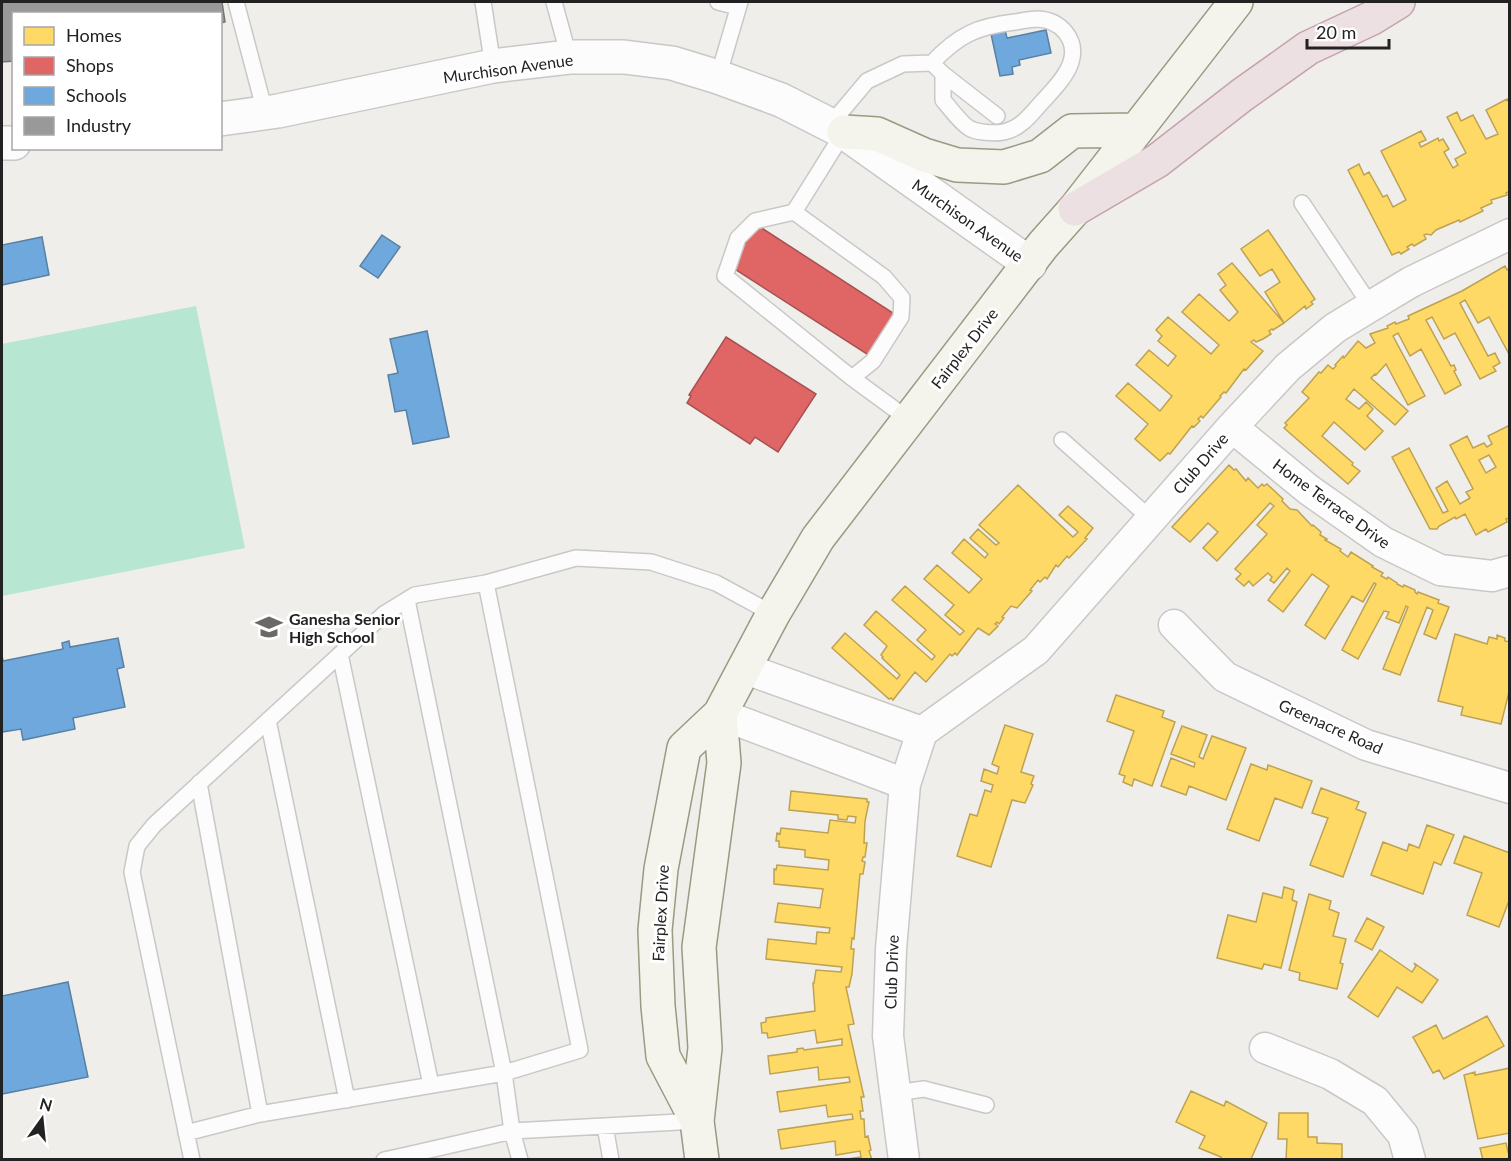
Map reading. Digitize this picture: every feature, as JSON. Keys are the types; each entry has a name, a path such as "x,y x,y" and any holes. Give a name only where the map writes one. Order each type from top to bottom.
{"highway":[{"path":"1075,209 1157,161 1308,48 1372,18 1398,2"}],"main road":[{"name":"Fairplex Drive","path":"697,1121 663,1056 658,1006 655,930 661,869 684,748 720,714 773,614 818,537 1043,245 1075,209 1236,2"},
{"path":"837,129 877,134 924,155 957,165 1004,167 1040,156 1072,131 1136,130"},
{"name":"Fairplex Drive","path":"702,1160 697,1121 705,1048 699,947 724,763 720,714"}],"street":[{"name":"Murchison Avenue","path":"222,119 493,66 569,57 624,57 672,63 781,100 837,129 1030,264"},
{"name":"Club Drive","path":"904,1160 888,1036 891,960 905,784 922,732 1036,650 1232,427 1288,367 1335,328 1371,306 1411,282 1509,234"},
{"name":"Home Terrace Drive","path":"1232,427 1309,490 1383,542 1440,570 1492,576 1509,571"},
{"name":"Greenacre Road","path":"1174,625 1226,677 1366,745 1509,788"},
{"path":"744,668 922,732"},
{"path":"720,714 905,784"},
{"path":"1265,1048 1330,1074 1375,1101 1403,1135 1410,1160"}],"lane":[{"path":"236,2 265,112"},
{"path":"483,2 493,66"},
{"path":"554,2 569,57"},
{"path":"718,2 739,4 718,77"},
{"path":"932,63 947,47 963,36 989,25 1037,19 1049,21 1065,30 1071,40 1073,51 1071,63 1065,73 1023,123 1007,132 970,129 943,100 943,74"},
{"path":"794,213 837,129 867,81 903,63 932,63 997,116"},
{"path":"1302,203 1371,306"},
{"path":"852,378 873,361 901,317 902,298 884,277 794,213 755,221 738,238 725,276 852,378 908,419"},
{"path":"1062,440 1151,519"},
{"path":"192,1160 132,872 137,846 154,825 384,614 416,595 486,583 576,558 651,562 716,583 773,614"},
{"path":"186,1133 260,1114 504,1073 580,1050 486,583"},
{"path":"407,600 504,1073 512,1131 520,1160"},
{"path":"340,654 431,1085"},
{"path":"268,720 347,1100"},
{"path":"199,783 260,1114"},
{"path":"895,1093 924,1089 986,1105"},
{"path":"384,1160 407,1157 512,1131 697,1121"},
{"path":"605,1126 611,1160"}],"green space":[{"path":"196,306 245,548 2,596 2,344"}],"building: Homes":[{"path":"1507,99 1510,104 1510,191 1506,193 1507,195 1491,200 1492,203 1481,208 1483,211 1436,230 1431,235 1426,234 1424,235 1426,239 1407,247 1409,249 1401,254 1399,252 1392,255 1348,170 1359,164 1364,175 1369,172 1383,197 1387,195 1393,207 1406,200 1381,151 1421,131 1426,140 1419,143 1421,147 1438,138 1439,141 1443,139 1449,149 1444,152 1453,168 1458,165 1455,159 1466,153 1447,117 1457,112 1461,121 1473,115 1486,139 1498,134 1486,110"},
{"path":"1268,230 1315,299 1311,302 1313,304 1306,309 1305,306 1284,323 1265,292 1280,282 1272,269 1260,276 1241,249"},
{"path":"1232,263 1284,323 1269,331 1271,334 1263,339 1251,342 1263,351 1246,370 1244,369 1203,418 1201,416 1198,419 1200,421 1194,427 1192,426 1170,454 1168,453 1160,461 1135,439 1148,424 1116,396 1128,383 1160,411 1172,396 1136,365 1149,350 1168,366 1176,356 1158,341 1162,336 1156,330 1168,317 1211,354 1219,345 1182,312 1199,294 1229,321 1238,312 1220,290 1226,285 1218,274"},
{"path":"1505,266 1507,270 1510,268 1510,356 1489,317 1478,323 1465,300 1460,303 1488,356 1495,353 1500,363 1493,367 1496,371 1480,379 1455,333 1444,339 1432,317 1426,320 1451,366 1454,365 1456,370 1454,371 1461,385 1445,394 1421,349 1410,356 1398,333 1393,336 1425,396 1408,405 1386,364 1375,374 1371,378 1408,411 1395,425 1354,389 1346,399 1359,409 1366,402 1373,409 1367,416 1383,431 1365,450 1334,422 1322,436 1360,471 1348,484 1284,428 1287,425 1285,423 1309,398 1302,392 1319,372 1321,373 1328,365 1333,369 1358,341 1366,348 1375,343 1370,334 1388,328 1387,326 1395,322 1396,324 1409,319 1408,316 1462,291"},
{"path":"1510,425 1510,518 1488,532 1486,529 1476,535 1465,514 1456,519 1455,517 1437,529 1430,529 1392,457 1409,448 1443,513 1448,511 1436,488 1447,481 1460,504 1470,498 1466,492 1473,489 1450,445 1467,436 1473,448 1484,443 1487,447 1492,444 1488,436","holes":["1489,455 1496,467 1486,473 1479,460"]},
{"path":"1229,465 1234,470 1236,469 1246,481 1248,478 1258,488 1262,484 1264,486 1267,484 1290,509 1297,510 1321,532 1320,535 1327,539 1325,540 1341,549 1340,551 1348,557 1351,552 1383,573 1381,576 1415,590 1417,594 1418,592 1439,600 1438,603 1449,607 1436,639 1424,634 1433,610 1427,607 1400,675 1383,669 1408,607 1406,606 1399,623 1386,618 1389,612 1384,611 1358,659 1342,650 1376,584 1374,583 1363,602 1352,596 1325,639 1305,625 1329,586 1312,574 1283,612 1268,600 1290,571 1287,568 1274,583 1270,580 1272,577 1268,573 1253,586 1249,581 1244,586 1236,579 1241,574 1235,569 1267,534 1257,525 1274,506 1270,503 1217,561 1203,548 1218,532 1208,523 1190,542 1172,527"},
{"path":"1018,485 1073,537 1078,532 1059,515 1068,506 1093,528 1085,538 1087,539 1069,558 1067,556 1058,567 1056,565 1047,579 1045,577 1040,582 1038,580 1030,590 1032,591 1017,608 1011,606 999,624 997,622 995,624 998,626 989,635 978,628 957,655 950,654 926,682 915,672 893,700 889,699 832,648 845,633 897,679 900,675 881,655 887,646 864,625 876,611 932,660 935,656 917,640 926,630 892,600 905,586 960,635 964,631 945,615 954,605 924,579 937,565 969,593 982,579 952,553 964,539 985,558 988,554 970,538 978,529 996,545 999,543 979,525"},
{"path":"1455,634 1487,644 1489,637 1497,639 1497,635 1510,642 1510,688 1501,724 1461,715 1463,707 1438,701"},
{"path":"1116,695 1164,711 1162,717 1175,722 1152,786 1134,779 1132,786 1123,782 1125,776 1119,774 1134,731 1107,721"},
{"path":"1005,725 1033,734 1021,772 1034,776 1031,784 1033,785 1025,803 1012,800 991,867 957,856 970,814 977,816 985,790 991,792 993,785 981,781 984,769 997,774 999,767 992,764"},
{"path":"1182,726 1207,735 1199,757 1203,759 1212,736 1246,748 1226,800 1189,786 1186,795 1161,786 1171,758 1194,767 1195,763 1171,754"},
{"path":"1251,764 1267,770 1268,765 1312,781 1302,808 1275,798 1259,841 1227,829"},
{"path":"1321,788 1359,802 1356,809 1366,813 1343,877 1310,865 1328,818 1312,813"},
{"path":"791,791 867,799 869,802 865,821 864,843 867,843 865,857 862,861 865,862 863,874 860,874 854,939 852,938 851,949 854,949 852,974 849,987 846,987 854,1024 848,1025 864,1097 861,1097 863,1111 860,1111 861,1119 864,1119 865,1137 868,1136 872,1160 840,1160 861,1157 860,1151 836,1155 835,1141 781,1149 778,1130 853,1119 852,1114 828,1117 826,1105 780,1112 777,1092 850,1082 849,1077 819,1080 818,1067 770,1074 768,1056 797,1052 797,1049 803,1048 804,1050 842,1045 842,1039 817,1043 815,1030 768,1038 767,1033 762,1033 761,1023 766,1022 766,1018 815,1011 813,983 816,970 841,972 842,967 766,959 768,939 816,944 817,932 829,933 830,928 775,922 778,903 820,908 823,889 774,884 774,869 776,870 777,865 828,870 829,860 805,857 805,850 779,847 779,841 776,841 777,833 780,834 781,828 828,833 830,820 855,823 856,817 848,816 847,820 838,819 838,815 789,810"},
{"path":"1427,825 1454,835 1441,865 1434,862 1423,894 1371,875 1383,842 1407,851 1409,844 1419,848"},
{"path":"1464,836 1510,853 1510,898 1499,927 1467,915 1482,873 1454,863"},
{"path":"1284,887 1294,890 1292,900 1297,902 1281,968 1264,964 1262,969 1217,958 1228,915 1256,922 1263,893 1282,898"},
{"path":"1309,894 1331,901 1329,909 1339,913 1333,936 1346,939 1337,989 1299,980 1300,973 1289,970"},
{"path":"1367,918 1384,927 1372,950 1355,941"},
{"path":"1380,950 1412,972 1416,966 1414,963 1438,980 1422,1003 1397,987 1378,1017 1348,997"},
{"path":"1487,1016 1504,1046 1444,1079 1439,1070 1433,1073 1413,1037 1436,1025 1443,1039"},
{"path":"1510,1068 1510,1133 1478,1139 1464,1075"},
{"path":"1191,1091 1224,1106 1226,1101 1267,1123 1251,1159 1220,1160 1221,1157 1199,1148 1205,1136 1176,1122"},
{"path":"1279,1113 1308,1113 1308,1137 1317,1137 1317,1143 1342,1144 1342,1160 1286,1160 1287,1139 1278,1139"},
{"path":"1506,1143 1508,1152 1510,1151 1510,1160 1483,1160 1480,1148"}],"building: Shops":[{"path":"757,225 896,315 870,356 730,266"},
{"path":"726,337 816,394 778,452 755,437 750,444 687,403 691,396 689,395"}],"building: Schools":[{"path":"990,29 1005,30 1007,38 1046,30 1051,53 1019,60 1020,65 1012,67 1013,74 1000,76"},
{"path":"382,235 400,247 378,278 360,266"},
{"path":"42,237 49,275 2,285 2,245"},
{"path":"427,331 449,437 413,444 406,410 395,412 388,375 398,373 390,339"},
{"path":"118,638 124,667 117,669 125,707 73,718 75,729 23,740 21,729 2,732 2,655 3,661 63,649 62,643 69,641 70,647"},
{"path":"68,982 88,1077 2,1094 2,996"}],"building: Industry":[{"path":"2,2 222,2 225,22 222,23 222,12 12,12 12,61 2,62"}],"place":[{"name":"Ganesha Senior High School","path":"269,627"}]}
